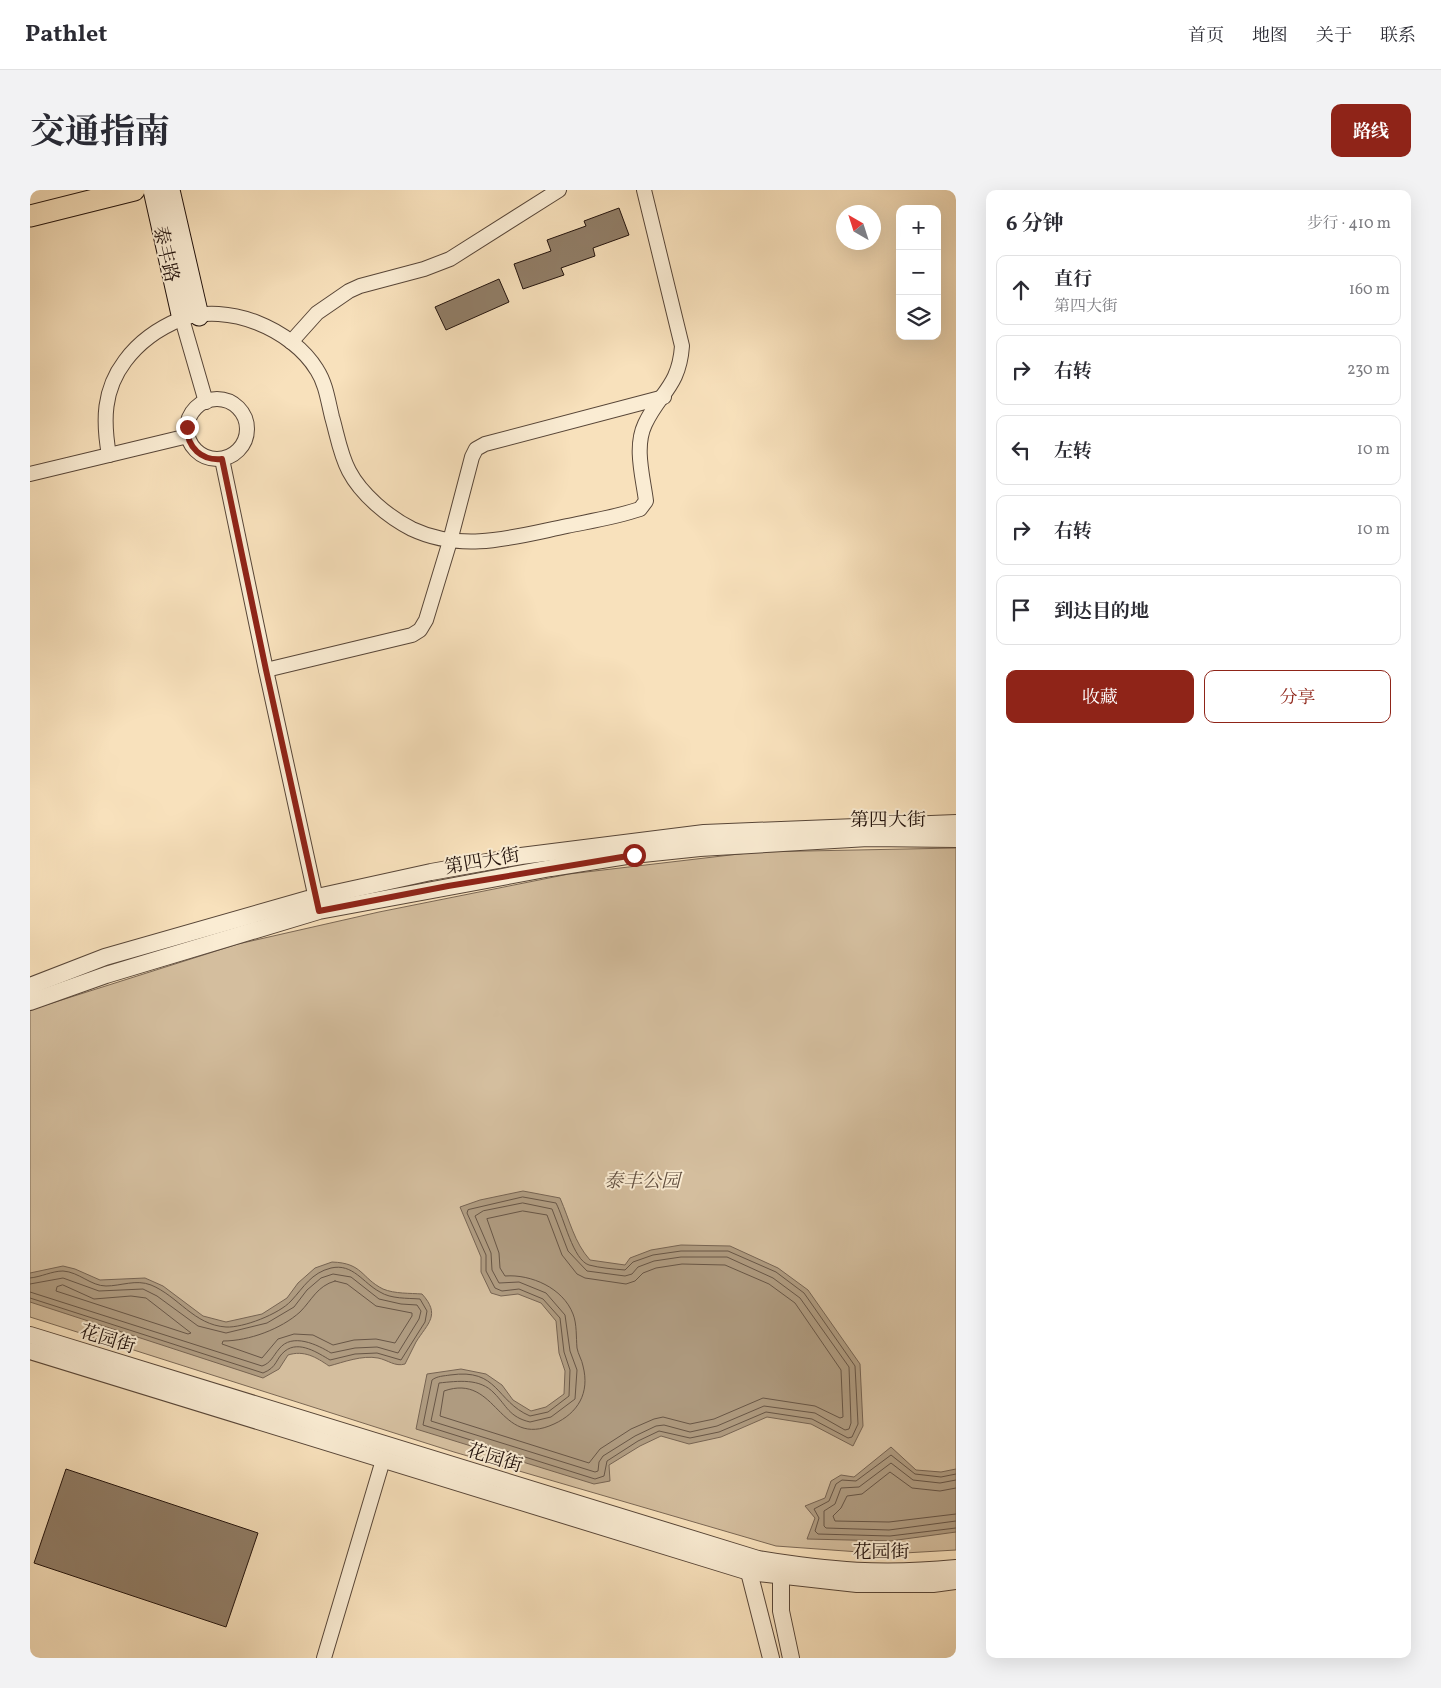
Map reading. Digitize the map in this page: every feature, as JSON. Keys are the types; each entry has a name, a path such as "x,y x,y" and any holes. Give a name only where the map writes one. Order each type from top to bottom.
{"main road":[{"path":"30,216 134,190"},
{"name":"泰丰路","path":"153,190 191,317"},
{"name":"泰丰路","path":"170,190 191,317"}],"street":[{"path":"291,342 317,313 350,291 360,286 424,269 450,259 558,190"},
{"path":"109,455 105,412 115,375 139,345 161,329 191,317 224,316 254,322 291,342 306,356 320,374 343,457 358,484 395,519 419,531 450,541 487,542 640,510 646,501 640,462 644,425 664,397 681,363 682,346 644,190"},
{"path":"191,317 206,402"},
{"path":"266,670 412,635 420,630 426,620 450,541 472,457 476,449 485,444 664,397"},
{"path":"218,400 229,402 239,409 245,419 247,430 243,445 235,454 222,459 209,459 199,454 192,446 188,436 190,415 206,402 218,400"},
{"path":"30,474 188,436"},
{"path":"222,459 318,904"},
{"name":"第四大街","path":"30,986 105,958 318,904 521,856 704,833 956,823"},
{"name":"第四大街","path":"30,1002 318,904 457,884 634,855 814,840 868,838 956,839"},
{"name":"花园街","path":"30,1335 758,1559 824,1570 862,1572 906,1573 956,1568"},
{"name":"花园街","path":"30,1351 749,1572 857,1584 933,1584 956,1581"},
{"path":"324,1658 383,1460"},
{"path":"749,1572 771,1658"},
{"path":"781,1577 781,1611 791,1658"}],"green space":[{"name":"泰丰公园","path":"956,848 956,1550 887,1554 776,1546 454,1452 30,1317 30,1010 238,944 379,912 569,874 756,852"}],"water":[{"path":"523,1191 560,1198 576,1239 590,1260 625,1265 630,1258 651,1250 681,1245 730,1246 778,1268 808,1290 860,1364 863,1426 853,1446 811,1424 767,1417 721,1437 689,1444 661,1436 609,1465 610,1481 594,1484 416,1429 427,1374 461,1369 486,1374 502,1385 513,1400 531,1411 546,1407 564,1394 565,1371 559,1353 556,1321 541,1303 518,1294 501,1296 491,1293 481,1272 481,1257 460,1207 480,1200"},
{"path":"332,1262 356,1268 383,1289 397,1293 422,1294 428,1301 432,1313 431,1319 405,1364 398,1365 378,1358 366,1357 329,1366 310,1355 299,1353 288,1355 279,1369 263,1378 30,1302 30,1273 63,1266 100,1280 145,1278 163,1286 203,1316 226,1322 262,1314 287,1298 298,1283 315,1268"},
{"path":"891,1447 916,1470 941,1472 956,1469 956,1532 890,1541 807,1539 815,1518 805,1506 825,1498 831,1481 841,1475 854,1477"}],"building":[{"path":"619,208 629,235 593,248 595,256 561,268 564,275 523,289 514,264 551,251 547,240 586,226 584,221"},
{"path":"499,279 509,302 446,330 435,307"},
{"path":"66,1469 258,1533 226,1627 34,1563"}],"route":[{"path":"187,427 189,439 196,452 209,459 222,459 319,911 448,886 634,855"}]}
